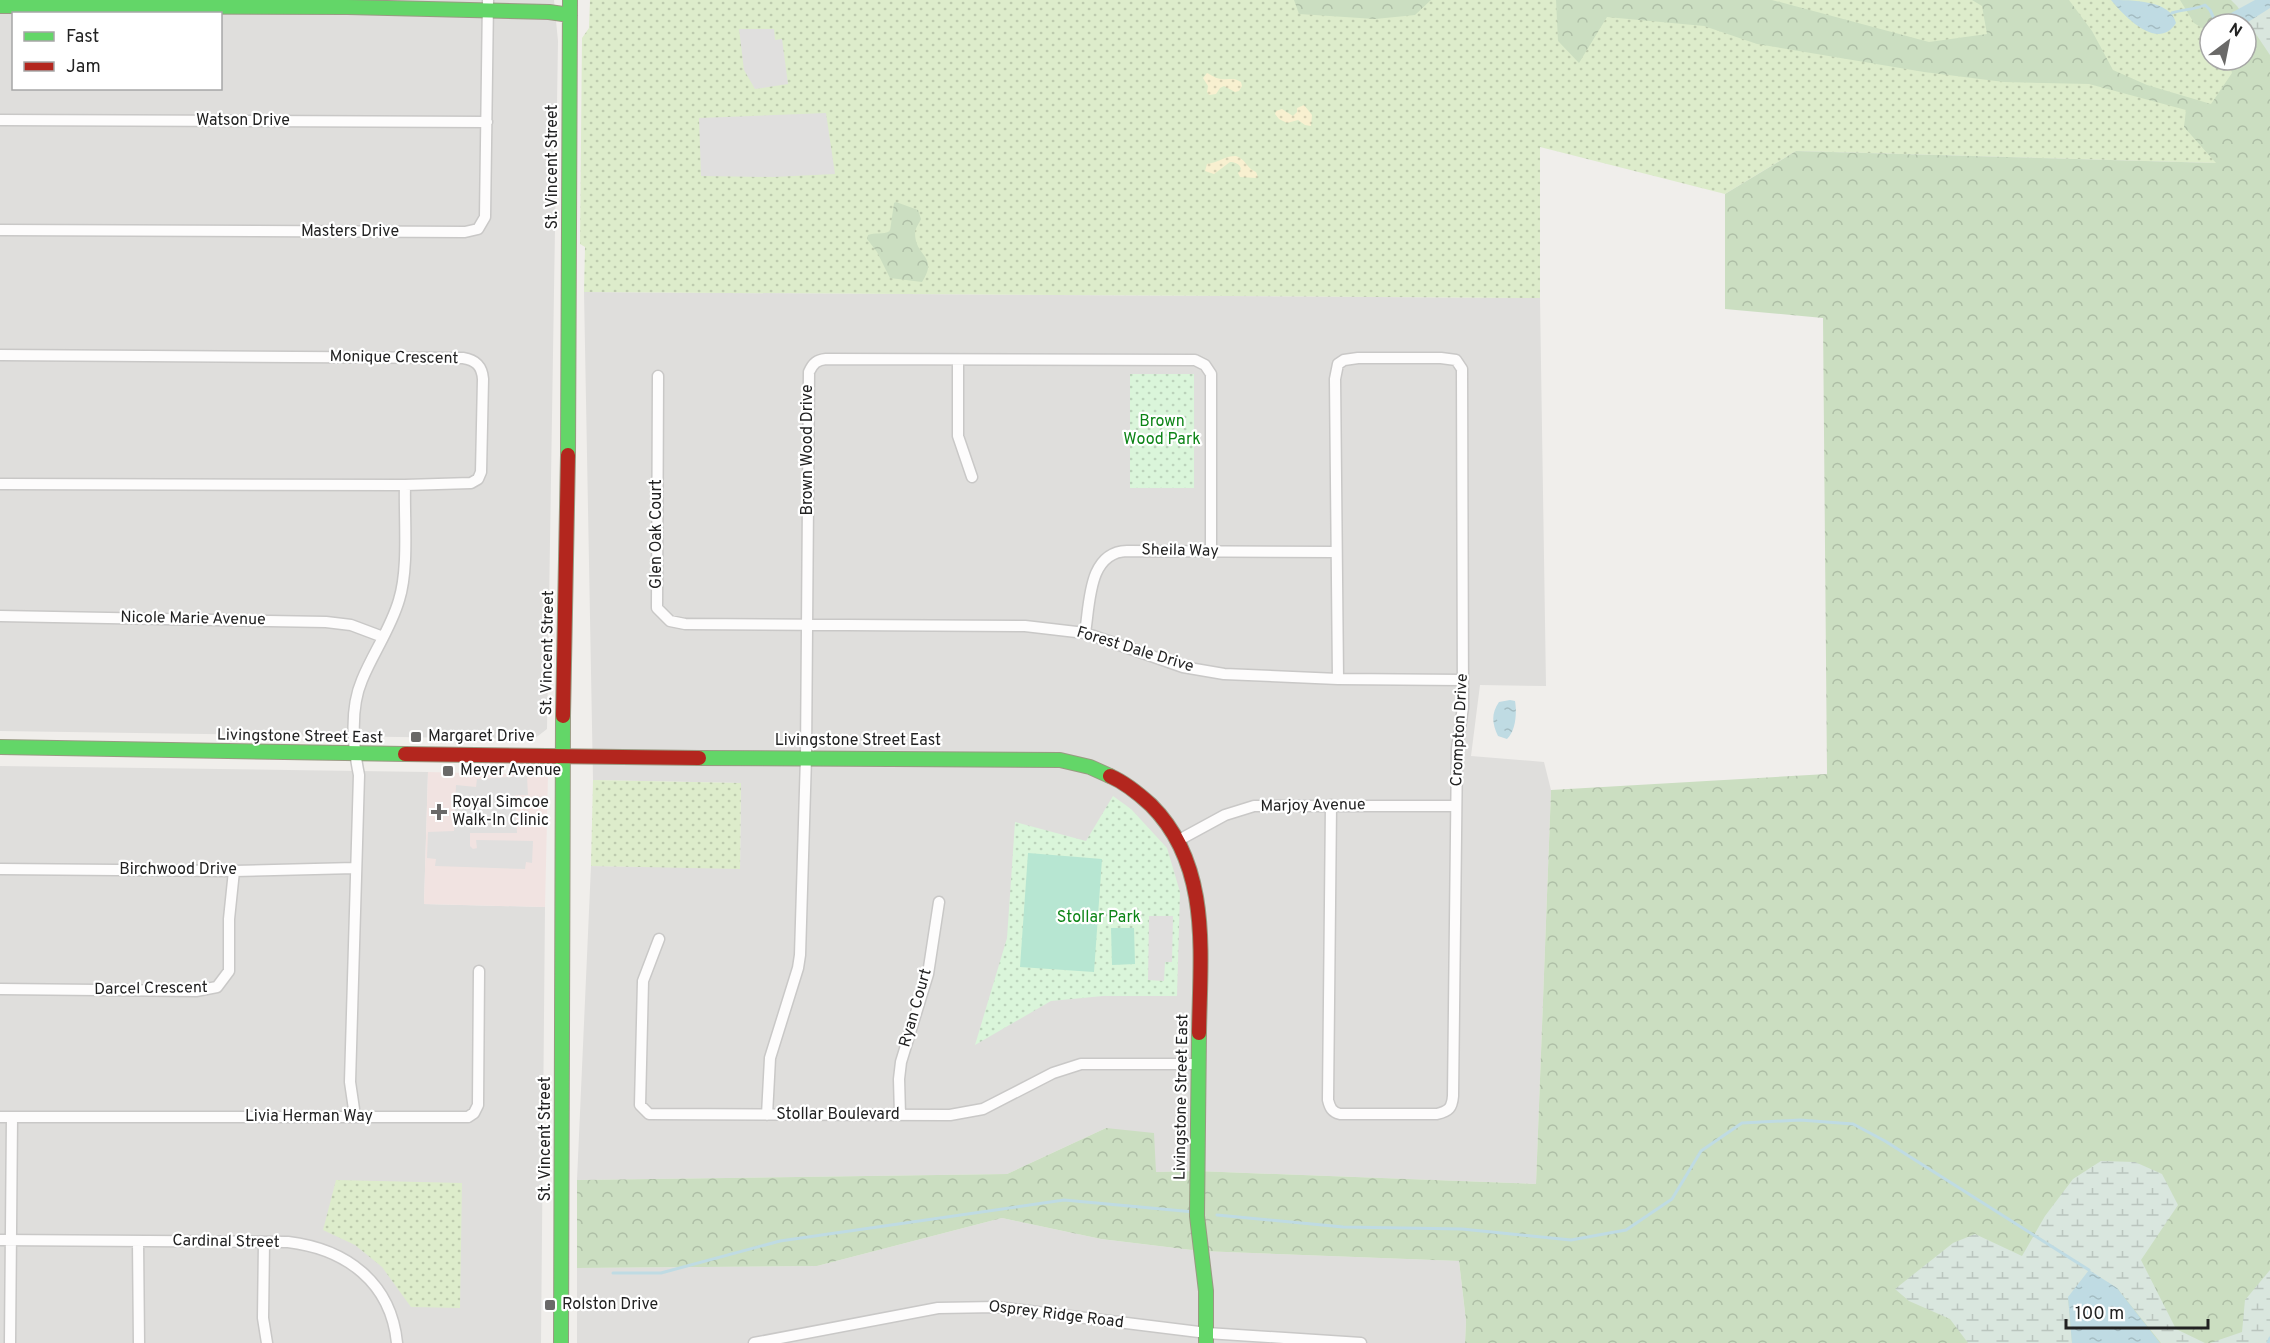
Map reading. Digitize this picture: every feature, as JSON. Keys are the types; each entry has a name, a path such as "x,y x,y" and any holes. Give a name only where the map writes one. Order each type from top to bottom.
{"street":[{"name":"St. Vincent Street","path":"561,1343 563,757 570,323 570,0"},
{"path":"0,6 488,5 570,15"},
{"name":"Masters Drive","path":"0,230 472,231 482,224 485,217 488,5"},
{"name":"Watson Drive","path":"0,120 487,122"},
{"name":"Monique Crescent","path":"0,355 451,358 472,360 482,371 482,464 478,479 471,483 461,485 0,484"},
{"name":"Crompton Drive","path":"1331,805 1328,1100 1330,1108 1334,1112 1349,1114 1448,1112 1452,1105 1456,749 1464,707 1462,369 1456,360 1358,358 1344,360 1338,364 1335,379 1338,679"},
{"name":"Brown Wood Drive","path":"767,1115 770,1058 800,955 806,757 809,372 812,365 818,360 826,359 1195,360 1205,365 1210,374 1211,551"},
{"path":"958,361 958,436 972,477"},
{"name":"Glen Oak Court","path":"658,376 657,608 670,621 685,624 807,624"},
{"path":"355,1116 350,1082 359,775 354,754 357,694 363,676 395,613 402,588 405,485"},
{"name":"Sheila Way","path":"1085,633 1097,567 1112,553 1127,550 1336,552"},
{"name":"Nicole Marie Avenue","path":"0,616 332,622 351,625 383,637"},
{"name":"Forest Dale Drive","path":"807,624 1025,626 1085,633 1183,667 1244,676 1463,680"},
{"name":"Livingstone Street East","path":"0,747 563,757 1060,760 1077,762 1104,772 1131,788 1154,807 1179,840 1191,865 1199,908 1197,1216 1206,1290 1207,1338"},
{"name":"Marjoy Avenue","path":"1179,840 1238,809 1265,805 1456,806"},
{"name":"Birchwood Drive","path":"0,869 234,871 355,868"},
{"name":"Darcel Crescent","path":"0,989 196,991 217,987 229,971 229,919 234,871"},
{"name":"Ryan Court","path":"900,1115 901,1062 928,974 939,902"},
{"name":"Stollar Boulevard","path":"659,939 643,981 640,1105 643,1110 656,1115 950,1115 983,1109 1053,1073 1081,1064 1198,1064"},
{"name":"Livia Herman Way","path":"0,1117 464,1118 474,1113 478,1104 479,971"},
{"path":"10,1343 5,1240 12,1117"},
{"name":"Cardinal Street","path":"5,1240 306,1244 333,1253 361,1270 382,1293 395,1323 397,1343"},
{"path":"138,1241 139,1343"},
{"path":"264,1242 263,1318 267,1343"},
{"name":"Osprey Ridge Road","path":"754,1343 951,1306 997,1307 1207,1338 1361,1343"}],"shaded area":[{"path":"0,0 554,0 558,41 547,729 534,739 0,731"},
{"path":"739,29 774,29 775,40 782,39 788,84 755,89 744,70"},
{"path":"826,113 835,174 773,177 701,176 699,118"},
{"path":"584,292 1540,298 1546,686 1480,685 1471,756 1544,762 1551,790 1536,1184 1197,1171 1156,1172 1106,1128 1007,1174 577,1180 591,866 740,868 741,783 593,780"},
{"path":"0,766 428,772 424,904 545,907 541,1343 0,1343"},
{"path":"428,772 548,775 545,907 424,904"},
{"path":"527,776 528,795 515,795 517,833 470,833 470,846 473,849 477,848 476,840 533,841 532,863 526,862 525,869 435,866 436,859 427,858 428,832 454,831 456,785 476,787 477,779"},
{"path":"1149,916 1173,916 1172,962 1165,962 1164,981 1148,980"},
{"path":"1002,1218 1101,1239 1200,1251 1459,1261 1466,1321 1465,1343 577,1343 577,1268 817,1266"}],"green space":[{"path":"590,0 2199,0 2204,12 2198,12 2198,72 2238,72 2216,163 1796,151 1725,194 1540,147 1540,298 584,292 585,247 580,244 582,38 589,28"},
{"path":"1294,0 1431,0 1415,15 1375,19 1299,14"},
{"path":"1556,0 1772,0 1929,42 1987,34 1982,6 1972,0 2069,0 2092,31 2113,70 2147,85 2211,104 2232,72 2258,72 2258,12 2198,12 2198,26 2194,23 2180,0 2256,0 2270,13 2270,1343 1465,1343 1466,1321 1459,1261 1200,1251 1101,1239 1002,1218 817,1266 577,1268 577,1180 1007,1174 1106,1128 1154,1133 1156,1172 1197,1171 1536,1184 1551,790 1827,774 1823,318 1725,309 1725,194 1796,151 2216,163 2184,127 2186,110 2089,84 2004,82 1924,72 1757,44 1704,26 1607,17 1579,63 1558,41"},
{"path":"2231,0 2270,0 2270,55 2258,37 2258,12 2241,12"},
{"path":"896,202 918,210 921,219 915,231 916,241 928,267 922,282 890,278 877,252 867,239 868,235 890,231"},
{"name":"Brown Wood Park","path":"1130,374 1194,374 1194,488 1130,488"},
{"path":"593,780 741,783 740,869 591,866"},
{"name":"Stollar Park","path":"1113,796 1131,809 1167,848 1180,892 1177,996 1103,996 1051,1001 975,1045 1007,938 1015,822 1086,841"},
{"path":"1028,853 1102,859 1094,972 1020,967"},
{"path":"1111,928 1134,928 1135,964 1112,965"},
{"path":"2101,1161 2135,1162 2162,1174 2178,1205 2141,1260 2176,1329 2205,1343 2161,1343 2117,1288 2068,1297 2072,1343 1968,1343 1950,1319 1909,1301 1895,1289 1953,1243 1975,1234 2022,1256 2045,1216 2073,1179"},
{"path":"336,1180 462,1183 460,1308 411,1307 382,1267 355,1245 323,1230"},
{"path":"2270,1270 2270,1343 2210,1343 2242,1332 2245,1300"}],"sand":[{"path":"1207,73 1219,79 1236,80 1241,82 1242,86 1239,91 1235,92 1224,86 1216,94 1209,95 1208,86 1203,78"},
{"path":"1304,105 1312,115 1311,126 1298,120 1287,123 1275,114 1276,111 1282,109 1293,116 1297,108"},
{"path":"1236,156 1256,172 1258,177 1240,177 1238,173 1240,167 1232,162 1214,174 1205,171 1207,164"}],"water":[{"path":"2111,0 2139,1 2159,6 2173,15 2176,23 2169,31 2160,34 2151,33 2133,22"},
{"path":"2255,0 2270,0 2270,8 2258,16 2258,12 2233,12"},
{"path":"1515,701 1516,716 1507,739 1498,736 1493,719 1499,702"},
{"path":"2089,1270 2117,1288 2160,1343 2072,1343 2068,1297"}],"waterway":[{"path":"2172,13 2205,5 2211,12"},
{"path":"1217,1215 1343,1227 1462,1229 1571,1240 1626,1230 1672,1199 1701,1151 1742,1123 1800,1120 1853,1124 1885,1141 2089,1270"},
{"path":"613,1273 661,1273 780,1241 1064,1200 1194,1212"},
{"path":"2268,1343 2270,1338"}],"traffic: fast":[{"path":"568,455 570,0"},
{"path":"0,6 347,7 549,12 570,15"},
{"path":"561,1343 563,716"},
{"path":"0,747 405,754"},
{"path":"699,758 1060,760 1090,767 1110,776"},
{"path":"1199,1033 1197,1216 1206,1291 1206,1343"}],"traffic: jam":[{"path":"563,716 568,455"},
{"path":"405,754 699,758"},
{"path":"1110,776 1132,789 1151,805 1171,829 1184,855 1193,883 1198,913 1199,1033"}],"place":[{"name":"Margaret Drive","path":"416,737"},
{"name":"Meyer Avenue","path":"448,771"},
{"name":"Royal Simcoe Walk-In Clinic","path":"439,812"},
{"name":"Rolston Drive","path":"550,1305"}]}
